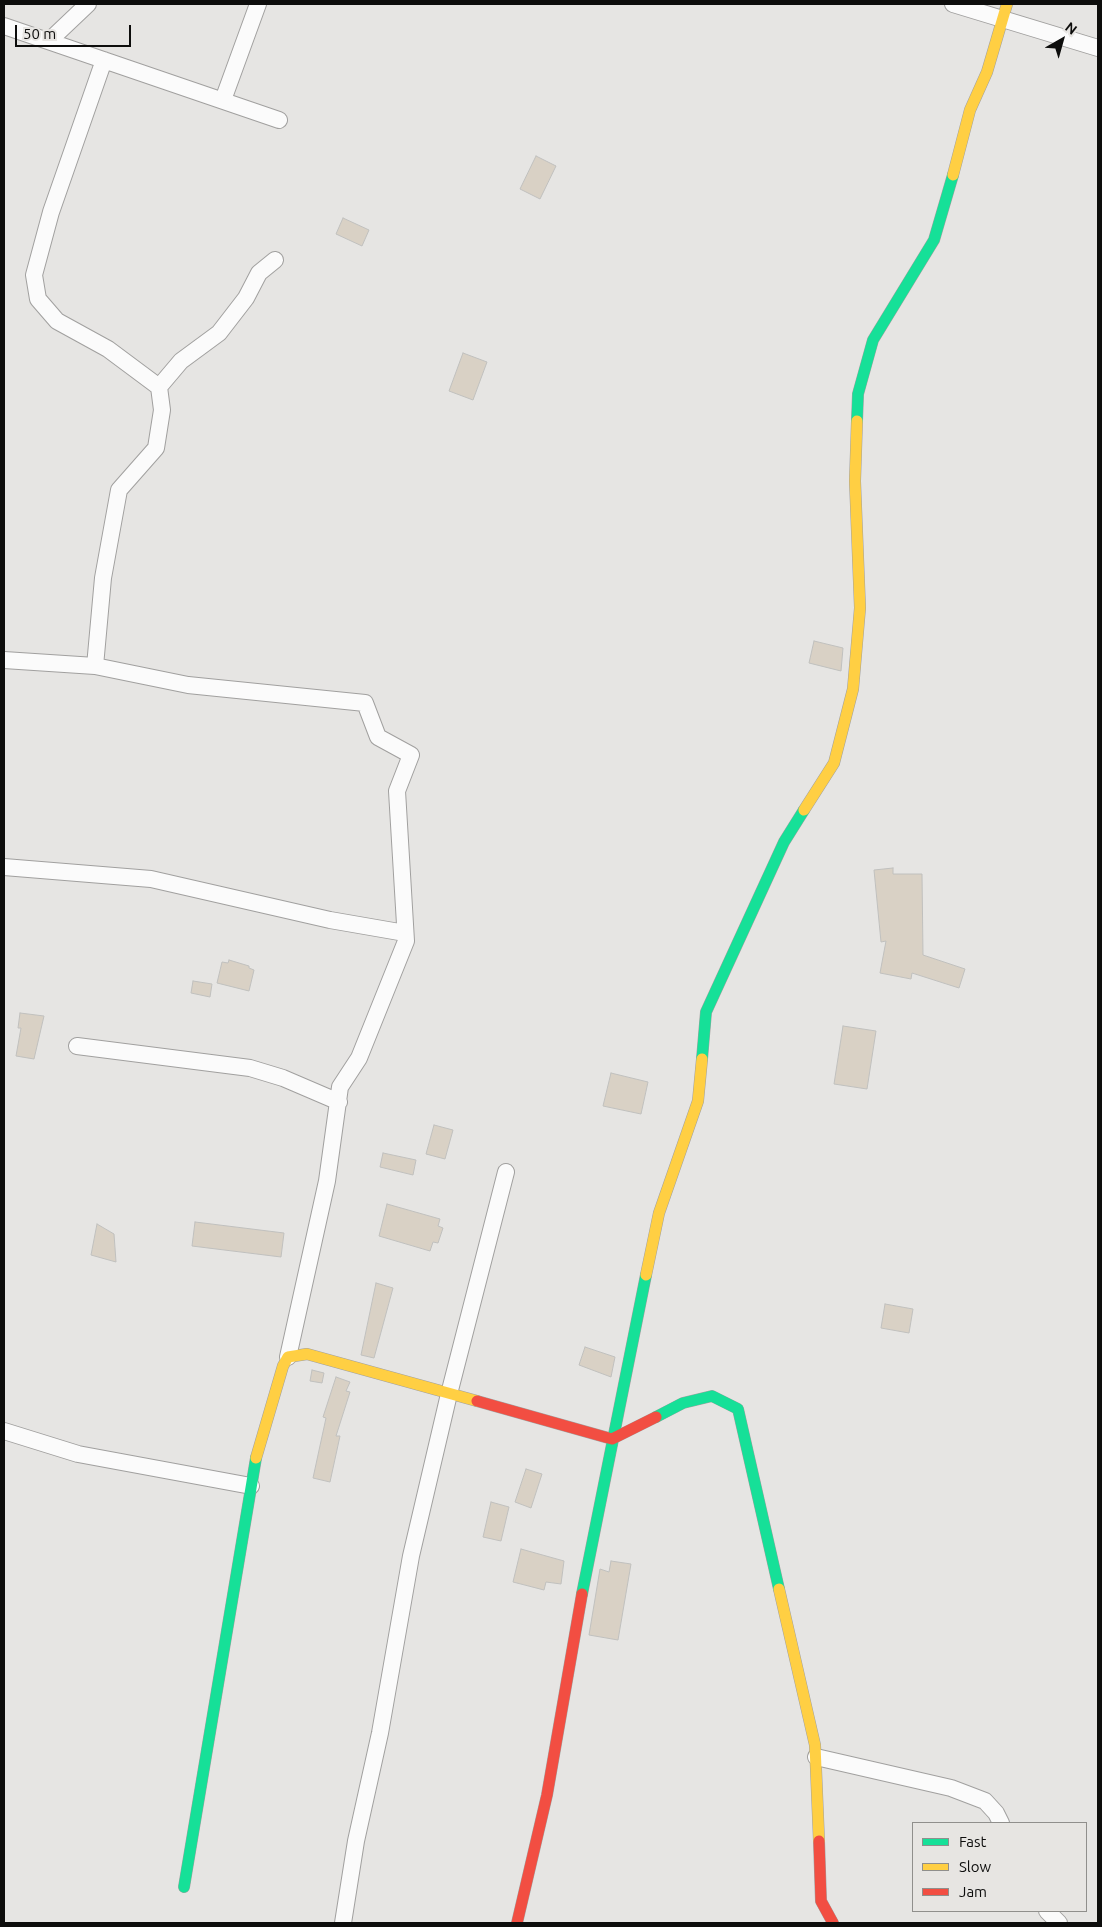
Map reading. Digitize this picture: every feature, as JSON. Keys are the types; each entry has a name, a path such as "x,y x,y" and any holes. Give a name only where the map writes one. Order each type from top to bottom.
{"street":[{"path":"49,41 88,4"},
{"path":"223,100 258,4"},
{"path":"953,4 1005,12 1098,48"},
{"path":"517,1923 547,1795 584,1578 659,1213 698,1101 706,1012 739,936 784,842 834,763 854,689 860,608 855,480 858,394 873,340 934,240 951,185 970,110 987,72 1005,12"},
{"path":"4,26 279,120"},
{"path":"95,666 103,578 120,490 156,448 162,410 159,387 108,349 57,321 38,299 34,275 51,212 104,60"},
{"path":"159,387 181,361 219,333 246,298 259,273 275,260"},
{"path":"4,660 95,666 188,685 365,702 378,737 411,755 397,791 406,940 359,1058 340,1087 327,1181 288,1357 283,1366 254,1467 184,1887"},
{"path":"4,867 151,879 330,920 405,933"},
{"path":"78,1046 250,1068 283,1078 339,1102"},
{"path":"344,1923 356,1841 380,1733 411,1556 449,1394 506,1172"},
{"path":"288,1357 307,1354 612,1439 683,1403 712,1396 738,1409 813,1736 816,1757 821,1901 833,1923"},
{"path":"4,1432 78,1454 251,1486"},
{"path":"816,1757 951,1788 985,1801 996,1813 1000,1822"},
{"path":"1048,1912 1059,1923"}],"building":[{"path":"536,156 556,166 540,199 520,189"},
{"path":"343,218 369,230 362,246 336,234"},
{"path":"463,353 487,362 473,400 449,391"},
{"path":"814,641 843,648 841,671 809,663"},
{"path":"893,868 893,874 922,874 923,955 965,969 959,988 912,973 911,979 880,973 886,941 881,942 874,870"},
{"path":"229,960 249,966 249,968 254,970 249,991 217,983 222,962 228,963"},
{"path":"193,981 212,984 210,997 191,993"},
{"path":"20,1013 44,1016 34,1059 16,1056 21,1028 18,1028"},
{"path":"843,1026 876,1031 867,1089 834,1084"},
{"path":"611,1073 648,1082 641,1114 603,1106"},
{"path":"434,1125 453,1130 445,1159 426,1154"},
{"path":"383,1153 416,1160 413,1175 380,1167"},
{"path":"387,1204 440,1219 438,1226 443,1228 438,1243 433,1242 430,1251 379,1236"},
{"path":"195,1222 284,1233 281,1257 192,1246"},
{"path":"97,1224 114,1234 116,1262 91,1255"},
{"path":"376,1283 393,1288 374,1358 361,1355"},
{"path":"885,1304 913,1309 909,1333 881,1328"},
{"path":"585,1347 615,1357 611,1377 579,1365"},
{"path":"312,1370 324,1373 322,1383 310,1381"},
{"path":"336,1377 350,1382 346,1391 350,1392 336,1436 340,1436 330,1482 313,1478 326,1418 323,1417"},
{"path":"526,1469 542,1474 531,1508 515,1502"},
{"path":"491,1502 509,1507 501,1541 483,1537"},
{"path":"521,1549 564,1561 561,1584 546,1582 544,1590 513,1582"},
{"path":"611,1561 631,1564 618,1640 589,1635 600,1569 609,1572"}],"traffic: fast":[{"path":"857,421 858,394 873,340 934,240 953,175"},
{"path":"702,1059 706,1012 784,842 804,810"},
{"path":"582,1594 646,1275"},
{"path":"656,1417 683,1403 712,1396 738,1409 779,1589"},
{"path":"184,1887 256,1458"}],"traffic: slow":[{"path":"953,175 970,110 987,72 1007,4"},
{"path":"804,810 834,763 853,689 860,608 855,481 857,421"},
{"path":"646,1275 659,1213 698,1101 702,1059"},
{"path":"256,1458 283,1366 288,1357 307,1354 477,1401"},
{"path":"779,1589 815,1745 819,1841"}],"traffic: jam":[{"path":"477,1401 612,1439 656,1417"},
{"path":"517,1923 547,1795 582,1594"},
{"path":"819,1841 821,1901 833,1923"}]}
